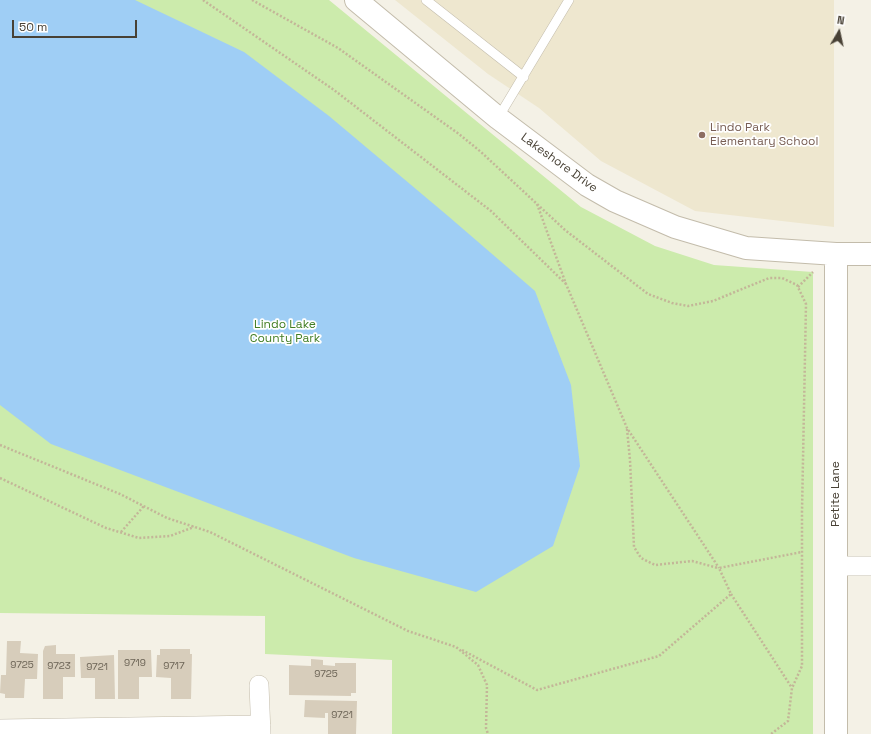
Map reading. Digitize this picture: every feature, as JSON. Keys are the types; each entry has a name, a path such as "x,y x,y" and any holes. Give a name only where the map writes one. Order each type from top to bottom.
{"street":[{"name":"Lakeshore Drive","path":"356,0 498,118 587,185 651,217 710,239 746,248 836,254 871,254"},
{"name":"Petite Lane","path":"836,254 836,734"},
{"path":"836,566 871,566"},
{"path":"0,729 261,729 259,685"}],"lane":[{"path":"426,0 524,76"},
{"path":"498,118 569,0"}],"path":[{"path":"203,0 334,90 491,211 566,284"},
{"path":"252,0 338,48 459,134 481,152 565,230 648,294 672,303 688,306 713,301 769,278 782,278 798,287 806,304 802,552 802,666 792,688 788,721 772,734"},
{"path":"537,204 566,284 627,428 719,568 731,594 792,688"},
{"path":"798,287 813,272"},
{"path":"627,428 634,547 641,558 655,565 692,561 719,568 802,552"},
{"path":"0,445 120,494 166,518 210,532 408,631 456,647 538,690 659,656 731,594"},
{"path":"0,478 106,528 139,538 170,536 194,527"},
{"path":"120,532 144,506"},
{"path":"456,647 478,665 487,685 486,728 488,734"}],"shaded area":[{"name":"Lindo Park Elementary School","path":"395,0 834,0 834,227 695,211 601,161 539,108 488,74"}],"green space":[{"name":"Lindo Lake County Park","path":"0,0 329,0 581,207 655,246 714,265 813,272 813,734 392,734 392,660 265,654 265,616 0,613"}],"water":[{"path":"0,0 135,0 244,52 329,116 535,291 571,385 580,466 553,546 476,592 354,558 51,444 0,405"}],"building":[{"path":"7,641 21,641 20,653 38,654 37,679 25,679 24,698 5,698 5,694 0,693 1,675 6,675"},
{"path":"56,645 56,654 75,654 75,677 63,677 63,699 43,699 43,651 45,646"},
{"path":"160,649 190,649 190,654 192,654 191,699 171,699 171,678 156,677 157,655 160,655"},
{"path":"118,650 151,650 152,677 139,677 139,699 118,699"},
{"path":"114,655 115,699 95,699 95,678 81,678 80,657"},
{"path":"311,659 323,660 323,665 335,666 335,663 356,663 356,693 351,693 351,696 289,695 289,665 311,666"},
{"path":"305,700 357,701 356,734 328,734 328,713 325,713 325,718 304,717"}],"place":[{"name":"Lindo Park Elementary School","path":"702,135"}]}
